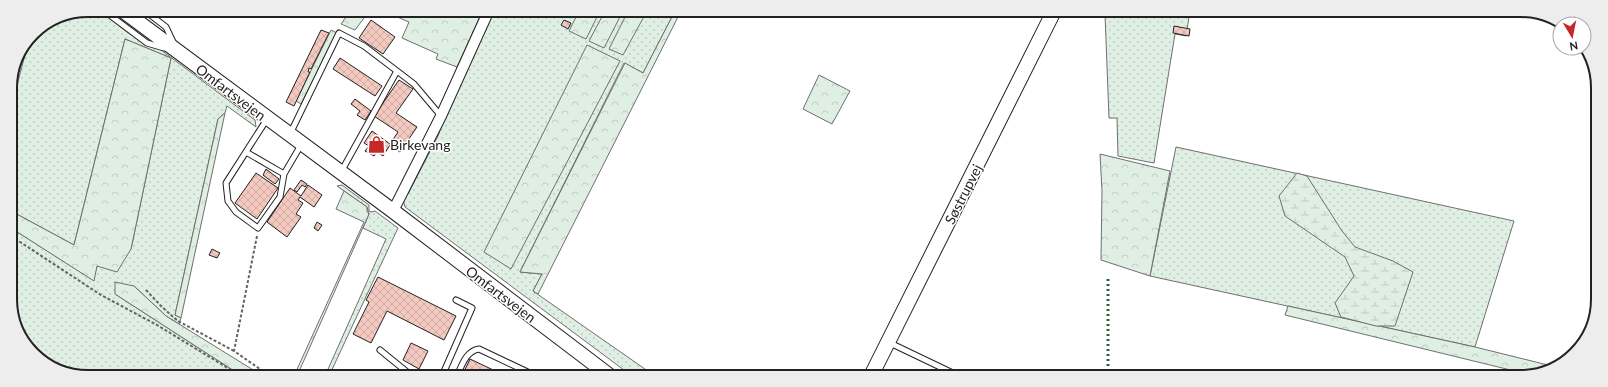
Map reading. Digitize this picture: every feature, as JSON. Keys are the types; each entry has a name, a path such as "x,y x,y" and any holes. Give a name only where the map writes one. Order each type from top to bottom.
{"main road":[{"name":"Omfartsvejen","path":"131,17 393,211 602,370"},
{"name":"Søstrupvej","path":"874,370 1051,17"}],"street":[{"path":"393,211 441,116 486,17"}],"lane":[{"path":"112,17 147,43 178,52"},
{"path":"153,17 166,27 178,52"},
{"path":"290,135 339,33 364,46 414,84 441,116"},
{"path":"340,173 397,71"},
{"path":"267,119 226,183 228,201 236,212 258,228 280,197 284,174 302,144"},
{"path":"246,152 284,174"},
{"path":"445,370 472,308 456,300"},
{"path":"888,342 946,370"},
{"path":"460,370 467,356 473,351 479,349 523,370"},
{"path":"380,350 405,370"}],"path":[{"path":"234,351 258,228"},
{"path":"17,240 101,295 156,325 231,370"},
{"path":"146,290 178,321 234,351 261,370"}],"green space":[{"path":"108,17 127,32 147,44 161,50 255,120 256,127 227,106 225,113 218,119 175,315 181,318 179,324 166,316 134,286 115,294 233,370 74,369 52,361 29,339 24,331 18,313 17,232 93,280 97,266 131,249 171,58 125,39 74,245 17,214 17,85 26,52 48,29 69,19"},
{"path":"346,17 365,17 355,30 341,24"},
{"path":"397,17 480,17 457,67 436,59 438,54 402,38 409,22"},
{"path":"490,17 672,17 643,73 624,63 520,272 542,274 533,291 646,370 624,370 405,207 403,199 404,193 408,194 438,136 447,112"},
{"path":"576,17 597,17 586,39 569,31"},
{"path":"602,17 620,17 604,48 589,41"},
{"path":"625,17 644,17 623,55 609,49"},
{"path":"672,17 678,17 538,294 533,291 542,274 520,272 625,63 643,73"},
{"path":"1105,17 1189,17 1186,36 1175,34 1154,163 1118,156 1117,118 1109,118"},
{"path":"331,30 337,33 301,104 296,101"},
{"path":"125,39 171,58 131,249 117,272 97,266 94,281 17,232 17,214 74,245"},
{"path":"587,45 620,61 511,269 484,252"},
{"path":"819,75 850,91 832,124 803,109"},
{"path":"225,113 181,318 175,315 218,119"},
{"path":"1176,147 1514,221 1475,347 1150,276"},
{"path":"1100,154 1170,171 1150,276 1101,260 1102,191"},
{"path":"1297,173 1307,176 1342,231 1355,247 1393,261 1413,272 1395,326 1376,326 1341,317 1335,303 1354,276 1345,257 1285,216 1279,196"},
{"path":"342,185 369,205 369,211 375,211 398,228 332,370 328,370 386,239 363,228 369,214 367,207 337,186"},
{"path":"344,191 367,207 369,214 300,370 297,370 364,222 336,209"},
{"path":"115,282 134,286 166,316 253,370 233,370 115,294"},
{"path":"1288,306 1475,347 1547,365 1525,370 1510,370 1285,315"}],"building":[{"path":"371,20 395,37 383,54 359,38"},
{"path":"564,20 571,23 568,29 561,25"},
{"path":"1174,26 1190,29 1189,36 1173,33"},
{"path":"321,30 329,33 311,69 309,68 308,72 310,72 294,106 286,102"},
{"path":"340,58 382,86 375,96 333,69"},
{"path":"399,80 413,89 396,113 417,127 400,152 390,145 383,156 377,152 374,156 365,151 369,146 364,143 372,131 390,144 398,132 374,116"},
{"path":"355,99 371,111 365,120 357,115 360,111 351,104"},
{"path":"266,169 279,179 275,184 263,175"},
{"path":"256,173 278,188 257,219 235,203"},
{"path":"301,180 307,184 305,187 302,185 297,192 294,190"},
{"path":"308,185 322,195 314,207 300,197 298,200 303,203 296,214 301,217 287,237 267,222 290,188 301,196"},
{"path":"317,222 322,225 318,231 314,228"},
{"path":"212,249 220,253 217,258 209,255"},
{"path":"378,277 456,316 444,340 387,311 371,343 353,334 369,302 366,300"},
{"path":"411,343 428,351 419,369 403,360"},
{"path":"470,359 493,370 465,370"}],"hedge":[{"path":"1108,279 1108,370"}],"place":[{"name":"Birkevang","path":"377,144"}]}
